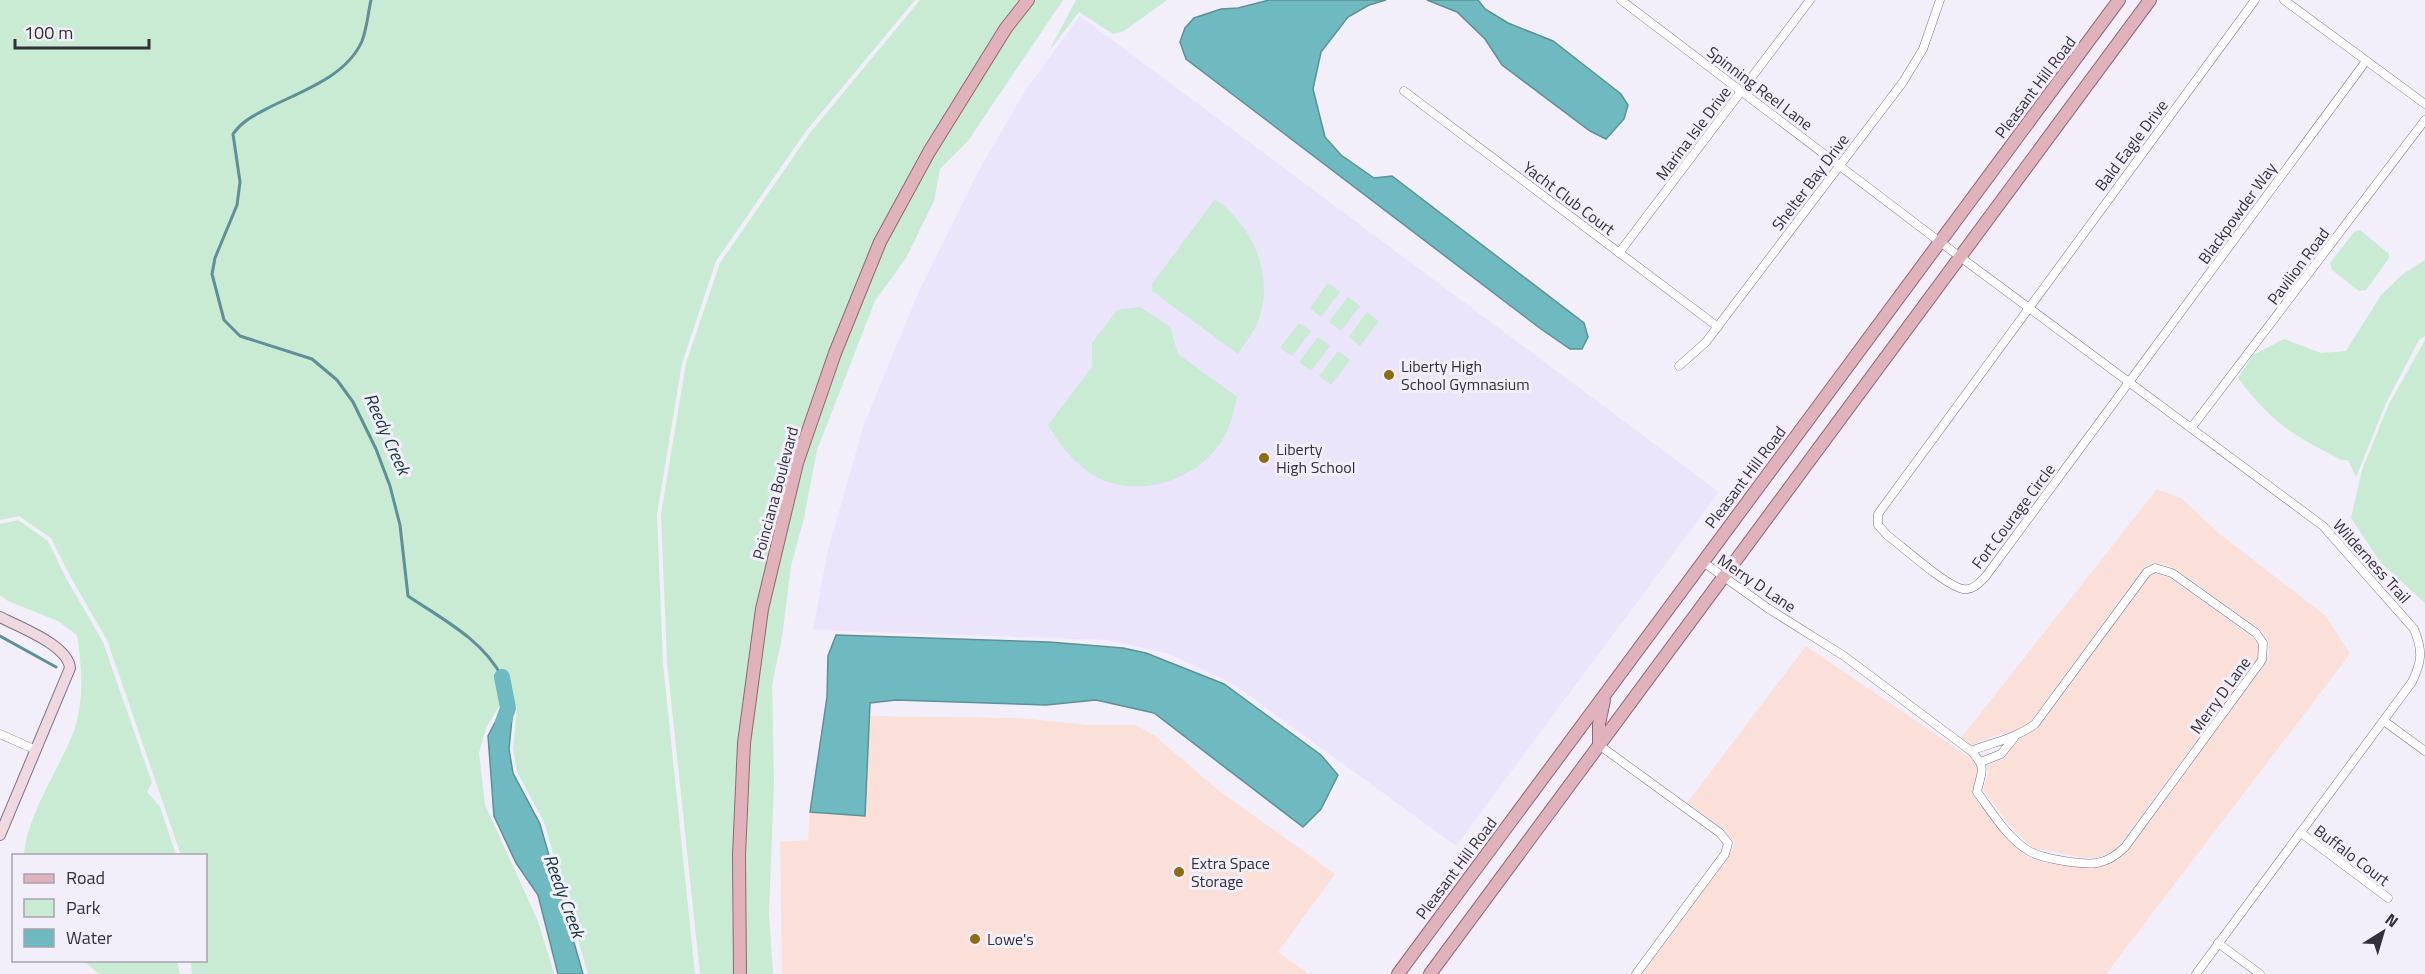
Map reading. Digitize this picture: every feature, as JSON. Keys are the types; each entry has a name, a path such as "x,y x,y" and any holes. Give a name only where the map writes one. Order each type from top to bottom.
{"main road":[{"name":"Poinciana Boulevard","path":"740,974 739,855 744,743 762,609 797,463 835,353 880,242 929,152 1006,28 1028,0"},
{"name":"Pleasant Hill Road","path":"1398,974 2119,0"},
{"path":"1430,974 2150,0"},
{"path":"1599,745 1599,724 1606,693"}],"street":[{"name":"Spinning Reel Lane","path":"1621,0 1940,242"},
{"name":"Marina Isle Drive","path":"1619,253 1810,0"},
{"name":"Shelter Bay Drive","path":"1679,366 1706,342 1718,327 1903,82 1918,57 1940,0"},
{"name":"Bald Eagle Drive","path":"2028,306 2255,0"},
{"path":"2284,0 2425,104"},
{"name":"Blackpowder Way","path":"2130,382 2366,61"},
{"name":"Yacht Club Court","path":"1404,91 1718,327"},
{"name":"Pavilion Road","path":"2192,427 2425,120"},
{"name":"Wilderness Trail","path":"1940,242 2323,526 2414,629 2421,648 2422,661 2412,682 2196,974"},
{"name":"Fort Courage Circle","path":"2028,306 1878,514 1878,525 1887,535 1952,585 1965,590 1976,586 1986,576 2130,382"},
{"name":"Merry D Lane","path":"1703,562 1844,656 1971,751 1981,762 1984,772 1977,792 2010,835 2030,852 2055,859 2097,863 2116,856 2125,847 2262,660 2263,643 2256,633 2172,573 2155,568 2147,572 2035,724 2014,738 2001,754 1981,762"},
{"path":"0,617 58,648 69,661 69,671 0,836"},
{"path":"2384,721 2425,751"},
{"path":"0,734 36,750"},
{"name":"Merry D Lane","path":"1971,751 1995,741 2014,738"},
{"path":"1599,745 1720,833 1728,843 1725,854 1636,974"},
{"name":"Buffalo Court","path":"2301,833 2388,898"},
{"path":"2218,943 2260,974"}],"shaded area":[{"name":"Liberty High School","path":"1080,16 1719,492 1456,846 1233,684 1170,654 1107,640 813,630 827,554 864,424 919,291 978,172 1026,89"},
{"path":"2157,489 2181,498 2221,535 2326,616 2350,654 2106,974 1642,974 1728,857 1735,843 1723,829 1687,803 1806,646 1977,764 1979,772 1973,795 2007,838 2026,856 2054,864 2096,868 2119,859 2266,663 2269,651 2268,641 2259,629 2175,569 2165,564 2153,563 2143,569 2032,721 2015,732 1993,736 1972,746 1961,738"},
{"path":"2155,573 2170,578 2252,637 2258,645 2258,659 2114,852 2097,858 2033,848 2014,831 1983,790 1988,773 1987,765 2002,759 2016,742 2039,727 2150,576"},
{"path":"870,716 1019,718 1088,725 1136,725 1154,735 1218,790 1335,874 1278,952 1309,974 782,974 780,842 808,840 810,812 864,816"}],"green space":[{"path":"0,0 915,0 806,131 716,261 682,363 657,515 663,663 695,974 588,974 544,822 517,772 513,749 517,707 507,693 486,728 479,753 485,805 538,921 554,974 192,974 191,962 207,962 207,854 181,854 107,640 51,538 19,516 0,520"},
{"path":"920,0 1063,0 968,141 940,169 934,201 906,258 875,301 817,450 804,518 791,566 782,637 772,685 774,783 769,913 773,974 700,974 667,662 661,514 686,363 720,263 810,133"},
{"path":"1076,0 1167,0 1124,31 1113,34 1079,12 1049,51"},
{"path":"1215,199 1229,210 1251,239 1263,273 1262,308 1256,326 1238,354 1152,291 1152,284"},
{"path":"2360,230 2389,254 2389,258 2366,290 2359,291 2332,270 2330,263 2354,232"},
{"path":"2425,260 2425,336 2419,340 2386,403 2356,477 2348,460 2342,460 2284,427 2238,378 2253,355 2284,339 2321,353 2346,351 2381,295 2403,274"},
{"path":"1328,283 1340,292 1321,317 1310,308"},
{"path":"1348,297 1360,306 1341,331 1329,322"},
{"path":"1140,307 1170,327 1178,354 1237,397 1224,437 1202,463 1171,480 1137,487 1103,480 1086,470 1065,450 1048,425 1092,367 1092,343 1117,310"},
{"path":"1367,312 1379,321 1360,346 1349,337"},
{"path":"1299,323 1311,331 1292,356 1280,348"},
{"path":"1318,337 1330,346 1311,371 1299,362"},
{"path":"2425,340 2425,603 2381,563 2351,518 2362,470 2389,404"},
{"path":"1338,351 1350,360 1331,385 1319,376"},
{"path":"18,520 48,541 66,578 103,642 152,783 147,792 160,807 176,854 24,854 31,825 76,724 81,699 81,673 77,635 58,621 8,601 0,595 0,524"},
{"path":"85,962 177,962 180,974 99,974"}],"water":[{"path":"1269,0 1386,0 1369,5 1348,17 1321,52 1313,89 1325,137 1341,155 1374,178 1392,176 1584,323 1588,337 1582,349 1570,349 1541,329 1186,59 1180,42 1185,28 1194,18 1221,9 1238,8"},
{"path":"1427,0 1478,0 1485,9 1508,23 1553,41 1621,94 1628,105 1624,119 1606,139 1590,131 1502,65 1485,39 1457,12"},
{"path":"836,635 1049,642 1123,648 1146,653 1224,684 1321,755 1338,775 1321,809 1303,827 1154,713 1096,700 1046,705 896,700 870,703 865,816 810,812 827,697 828,656"},
{"path":"507,700 513,708 509,749 513,773 540,824 583,974 558,974 538,895 516,863 494,816 488,736"}],"waterway":[{"name":"Reedy Creek","path":"371,0 362,41 346,64 322,81 250,118 233,134 240,182 237,205 215,258 212,274 224,320 240,336 312,359 337,380 353,402 376,449 390,486 400,525 408,596 472,641 484,652 502,677"},
{"path":"0,636 56,667"},
{"name":"Reedy Creek","path":"502,677 508,708 503,722"}],"place":[{"name":"Liberty High School Gymnasium","path":"1389,375"},
{"name":"Liberty High School","path":"1264,458"},
{"name":"Extra Space Storage","path":"1179,872"},
{"name":"Lowe's","path":"975,939"}]}
